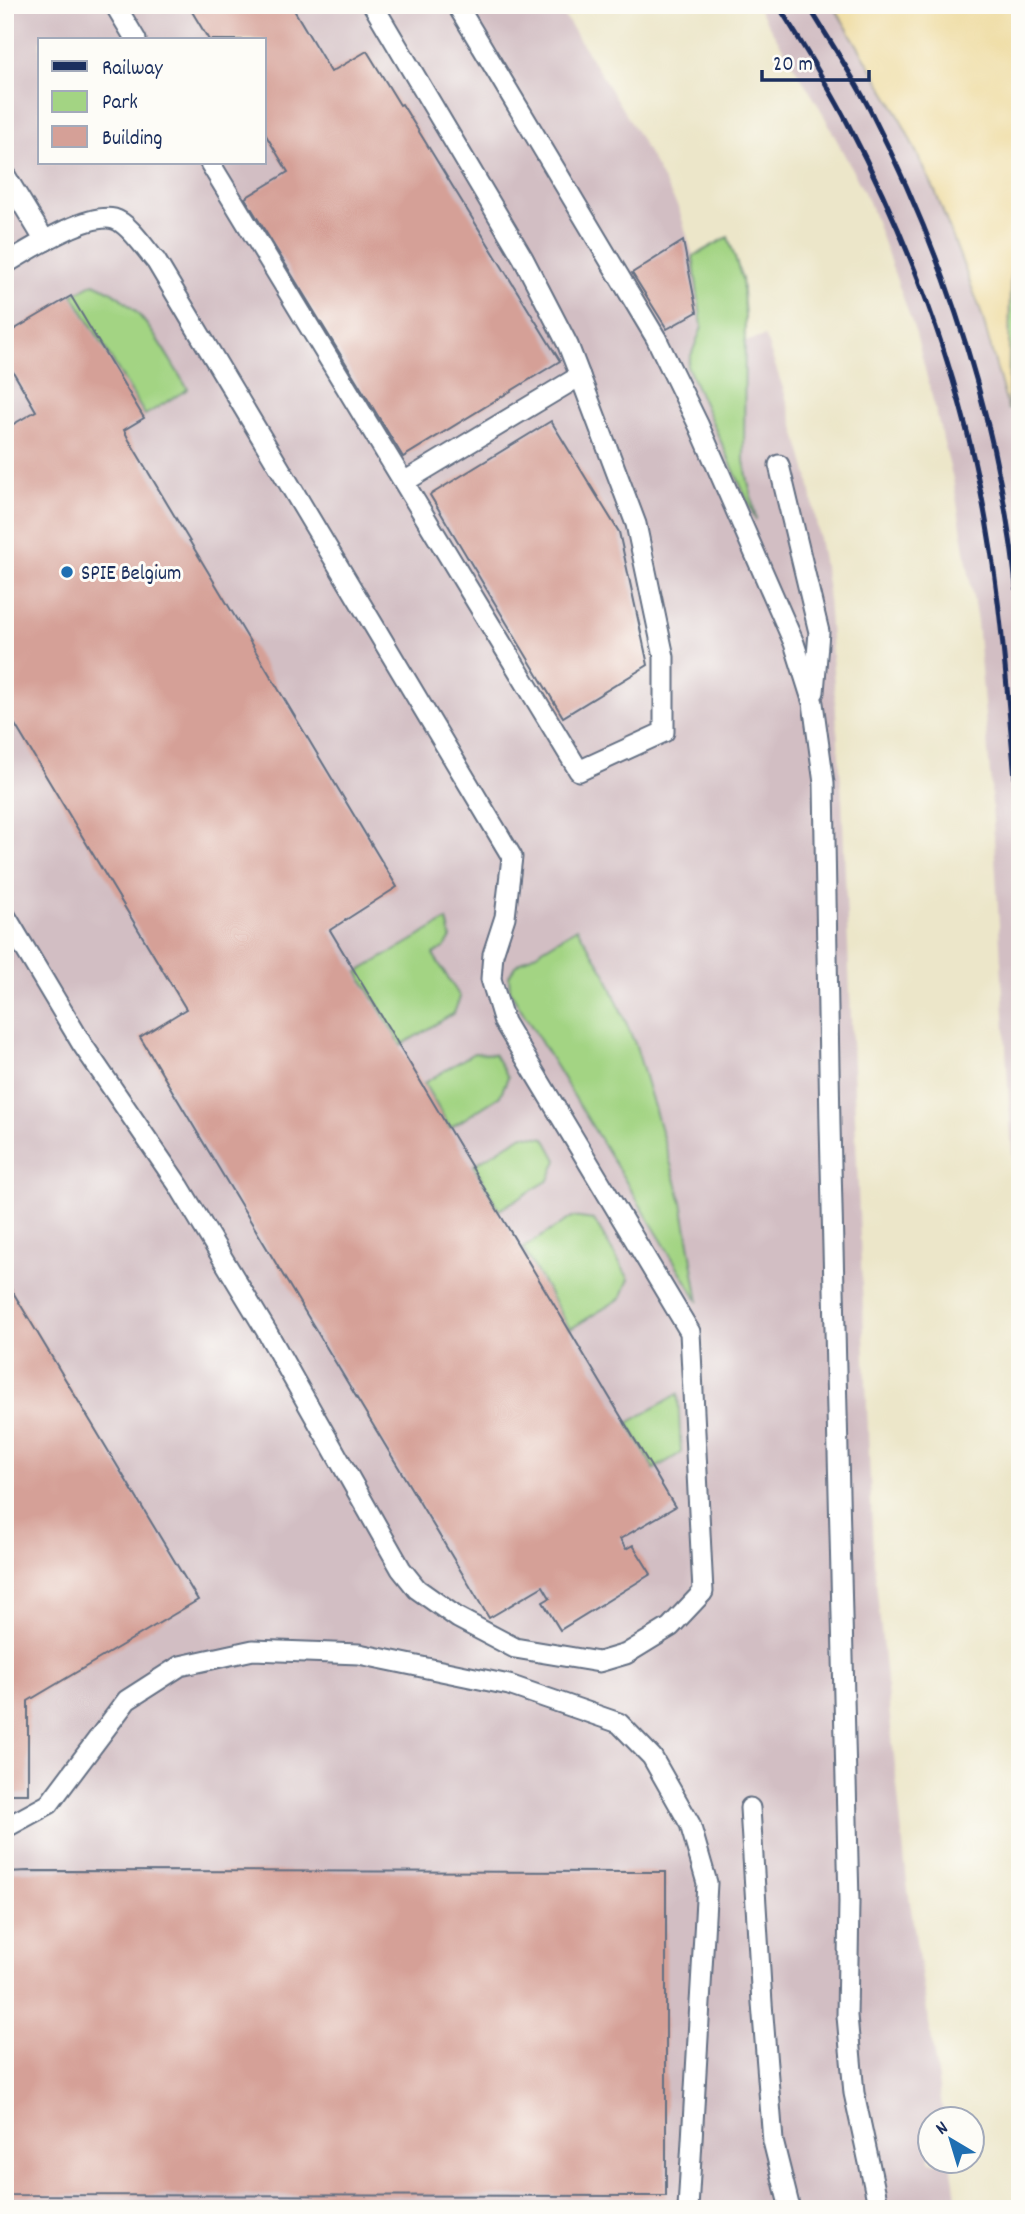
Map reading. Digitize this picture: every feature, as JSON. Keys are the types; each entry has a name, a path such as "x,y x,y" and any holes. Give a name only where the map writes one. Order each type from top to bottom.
{"lane":[{"path":"115,5 135,38"},
{"path":"211,164 579,771 664,732 664,657 636,524 568,345 523,258 373,5"},
{"path":"457,5 656,338 699,426 794,643 813,703 824,783 849,1902 847,2016 854,2093 879,2209"},
{"path":"5,175 46,241"},
{"path":"5,264 92,219 115,219 132,232 156,261 512,857 505,917 493,954 491,979 504,1022 690,1332 703,1592 670,1627 626,1654 599,1662 515,1648 458,1618 416,1589 401,1569 267,1332 178,1186 82,1044 5,915"},
{"path":"404,482 580,376"},
{"path":"779,465 819,632 813,703"},
{"path":"5,1828 48,1804 127,1700 180,1666 253,1650 359,1654 509,1685 619,1723 652,1756 690,1824 707,1883 688,2209"},
{"path":"750,1808 773,2141 790,2209"}],"shaded area":[{"path":"5,5 555,5 636,131 679,209 693,256 702,328 688,366 755,516 744,461 745,342 765,336 808,476 827,583 842,799 873,1552 907,1883 942,2106 916,2106 916,2176 953,2176 958,2209 5,2209"},
{"path":"756,5 833,5 894,106 935,191 980,309 1008,409 1020,410 1020,1293 991,786 977,622 953,479 916,334 869,202 820,108"}],"green space":[{"path":"1020,224 1020,410 1008,409 1010,278"},
{"path":"728,237 742,279 745,317 744,461 756,520 687,366 702,327 693,256"},
{"path":"94,283 111,291 138,314 188,389 145,415 73,295"},
{"path":"447,920 451,938 444,948 433,954 460,997 454,1013 401,1045 358,972"},
{"path":"577,928 605,973 636,1046 682,1202 699,1302 510,991 509,976 515,966"},
{"path":"474,1053 494,1054 508,1077 500,1096 450,1128 424,1083"},
{"path":"523,1135 545,1138 557,1160 549,1180 499,1210 474,1165"},
{"path":"572,1217 594,1220 629,1279 621,1298 570,1329 523,1248"},
{"path":"678,1394 681,1453 654,1469 628,1423"}],"sand":[{"path":"833,5 1020,5 1020,224 1010,278 1008,409 980,309 935,191 894,106"}],"building":[{"path":"188,5 291,5 331,72 367,51 560,361 403,457 245,198 288,172 266,135 266,38 208,38"},
{"path":"683,241 697,312 667,329 632,273"},
{"path":"71,296 144,418 124,430 129,440 397,887 330,930 675,1507 620,1539 626,1549 633,1545 651,1574 560,1630 543,1602 550,1598 543,1586 489,1618 140,1037 186,1009 5,708 5,429 36,411 5,358 5,335"},
{"path":"551,421 619,532 648,665 563,717 430,495"},
{"path":"5,1279 198,1600 28,1701 28,1794 5,1794"},
{"path":"5,1872 666,1872 666,2196 5,2195"}],"railway":[{"path":"778,5 832,94 888,205 922,288 951,373 974,460 991,552 1003,646 1020,833"},
{"path":"808,5 856,83 895,160 957,316 988,424 1000,478 1020,618"}],"place":[{"name":"SPIE Belgium","path":"67,572"}]}
